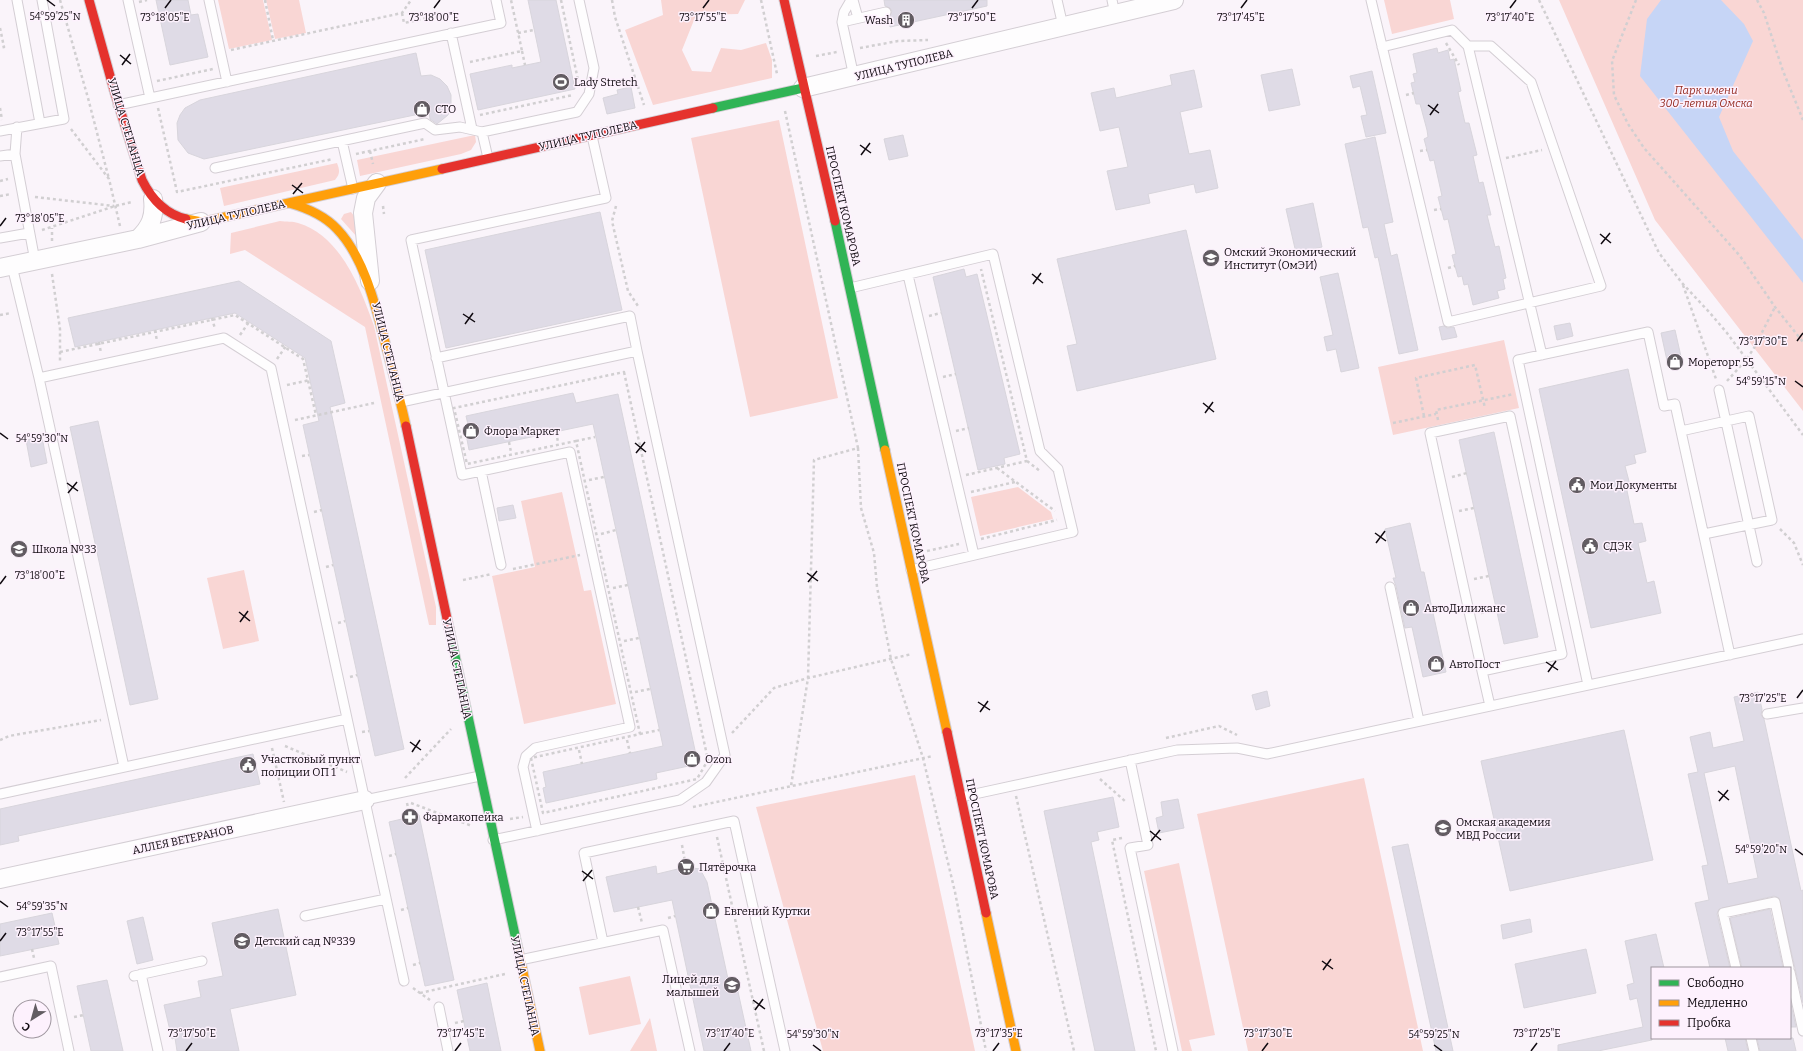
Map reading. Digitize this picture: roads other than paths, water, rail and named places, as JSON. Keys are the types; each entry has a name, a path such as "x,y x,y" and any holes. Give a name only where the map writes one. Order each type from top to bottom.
{"street":[{"name":"УЛИЦА СТЕПАНЦА","path":"89,0 118,105 145,186 145,200 186,220 202,222"},
{"name":"ПРОСПЕКТ КОМАРОВА","path":"784,0 850,288 1016,1051"},
{"name":"УЛИЦА ТУПОЛЕВА","path":"6,267 131,241 202,222 854,77 1063,26 1113,7 1174,0"},
{"name":"УЛИЦА СТЕПАНЦА","path":"377,183 366,198 363,214 371,288 401,402 540,1051"},
{"path":"131,241 146,232 152,222 154,210 145,200"},
{"name":"УЛИЦА СТЕПАНЦА","path":"289,203 303,207 320,215 337,229 351,249 371,288"},
{"name":"АЛЛЕЯ ВЕТЕРАНОВ","path":"0,879 365,800"}],"lane":[{"path":"17,0 40,123"},
{"path":"0,131 64,119 42,0"},
{"path":"128,0 146,83 153,98"},
{"path":"209,0 227,82"},
{"path":"118,105 501,23 496,0"},
{"path":"215,168 425,123 435,130 460,127 482,132 577,112 589,94 594,68 579,0"},
{"path":"852,0 858,18"},
{"path":"852,0 844,12 842,22 854,77"},
{"path":"1057,0 1063,26"},
{"path":"1371,0 1448,322 1601,286 1531,82 1491,46 1468,46"},
{"path":"842,22 886,12"},
{"path":"1382,47 1452,30 1468,46 1542,355"},
{"path":"451,33 472,129"},
{"path":"17,128 15,154 22,196 30,233 43,259"},
{"path":"482,132 488,159"},
{"path":"537,831 523,767 526,756 535,748 630,727 570,452 462,475 411,240 606,198 592,136"},
{"path":"342,141 353,189"},
{"path":"0,156 15,154"},
{"path":"0,238 30,233"},
{"path":"850,288 993,254 1040,451 1058,469 1073,532 911,570"},
{"path":"6,267 39,378 124,767"},
{"path":"908,275 974,555"},
{"path":"436,358 630,316 725,755 706,782 680,800 494,840"},
{"path":"1588,685 1518,360 1648,332 1664,406 1675,404 1730,655"},
{"path":"39,378 224,338 271,368 404,980"},
{"path":"401,402 637,351"},
{"path":"1719,390 1757,562"},
{"path":"1482,671 1562,654 1510,416 1430,433 1482,671 1490,706"},
{"path":"1681,431 1749,416 1772,520 1704,534"},
{"path":"481,471 502,569"},
{"path":"1390,587 1419,722"},
{"path":"961,797 1177,750 1237,748 1267,754 1803,639"},
{"path":"1767,714 1803,708"},
{"path":"0,794 124,767 270,738 347,719"},
{"path":"1130,760 1148,845 1130,848 1173,1051"},
{"path":"365,800 480,776"},
{"path":"604,942 584,853 734,821 784,1051"},
{"path":"305,916 386,899"},
{"path":"1736,967 1723,913 1774,902 1789,967"},
{"path":"520,960 663,930 690,1051"},
{"path":"158,1051 138,975 202,961"},
{"path":"0,977 51,966 69,1051"},
{"path":"1791,977 1803,1031"},
{"path":"439,1007 448,1051"},
{"path":"1751,1039 1754,1051"}],"water":[{"path":"1661,0 1721,0 1744,24 1753,41 1719,117 1733,151 1803,240 1803,283 1640,76 1647,19"}],"place":[{"name":"Wash","path":"906,20"},
{"name":"Lady Stretch","path":"561,82"},
{"name":"СТО","path":"422,109"},
{"name":"Омский Экономический Институт (ОмЭИ)","path":"1211,258"},
{"name":"Мореторг 55","path":"1675,362"},
{"name":"Флора Маркет","path":"471,431"},
{"name":"Мои Документы","path":"1577,485"},
{"name":"СДЭК","path":"1590,546"},
{"name":"Школа №33","path":"19,549"},
{"name":"АвтоДилижанс","path":"1411,608"},
{"name":"АвтоПост","path":"1436,664"},
{"name":"Ozon","path":"692,759"},
{"name":"Участковый пункт полиции ОП 1","path":"248,765"},
{"name":"Фармакопейка","path":"410,817"},
{"name":"Омская академия МВД России","path":"1443,828"},
{"name":"Пятёрочка","path":"686,867"},
{"name":"Евгений Куртки","path":"711,911"},
{"name":"Детский сад №339","path":"242,941"},
{"name":"Лицей для малышей","path":"732,985"}],"park label":[{"name":"Парк имени 300-летия Омска","path":"1706,96"}]}
